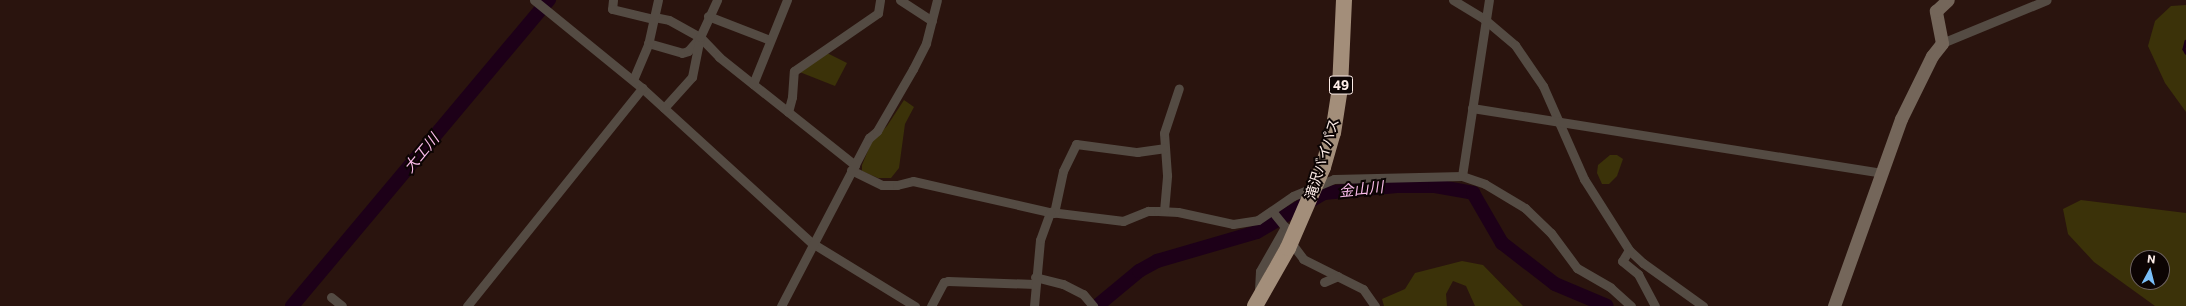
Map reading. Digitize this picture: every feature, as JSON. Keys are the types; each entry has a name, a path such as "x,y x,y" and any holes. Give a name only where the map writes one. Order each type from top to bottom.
{"highway":[{"name":"滝沢バイパス","path":"1259,300 1288,248 1323,167 1332,133 1340,88 1344,0"}],"street":[{"path":"534,0 633,80 812,243 915,306"},
{"path":"613,0 612,9 669,20 700,37 719,57 788,112 853,167 882,185 897,185 913,181 1052,213 1123,221 1148,211 1164,211 1233,224 1258,220 1273,212 1293,196 1334,179 1462,176 1485,184 1525,208 1551,233 1577,268 1587,276 1611,288 1631,306"},
{"path":"633,80 648,43 658,0"},
{"path":"664,108 692,77 700,37 716,0"},
{"path":"753,84 770,40 788,0"},
{"path":"788,112 792,98 794,71 878,13 880,0"},
{"path":"900,0 932,21"},
{"path":"781,306 812,243 853,167 913,69 926,43 937,0"},
{"path":"1453,0 1486,20 1515,45 1543,86 1561,122 1584,179 1629,250 1648,266 1703,306"},
{"path":"1462,176 1489,0"},
{"path":"1942,43 1936,11 1948,0"},
{"path":"1837,305 1882,173 1913,91 1932,56 1942,43 2047,0"},
{"path":"708,16 770,40"},
{"path":"648,43 682,53 688,51 700,37"},
{"path":"466,306 642,88"},
{"path":"1164,211 1167,175 1164,148 1166,124 1179,88"},
{"path":"1472,108 1882,173"},
{"path":"1034,306 1035,281 1040,240 1052,213 1063,171 1076,144 1137,152 1164,148"},
{"path":"1259,300 1260,271 1285,227 1273,212"},
{"path":"1283,232 1303,259 1363,288 1375,306"},
{"path":"1629,250 1622,261 1638,274 1655,306"},
{"path":"1324,282 1338,276"},
{"path":"931,306 944,282 948,281 1035,281 1063,284 1083,294 1094,306"},
{"path":"331,297 342,306"}],"shaded area":[{"path":"2186,5 2186,112 2165,83 2148,46 2155,21 2171,6"},
{"path":"825,52 847,63 835,86 797,71"},
{"path":"904,100 914,107 905,124 899,168 891,178 878,178 862,171 862,165 872,141 887,126"},
{"path":"1610,155 1617,155 1623,159 1617,176 1609,184 1602,184 1597,173 1598,165"},
{"path":"2081,200 2186,213 2186,306 2155,306 2133,290 2170,290 2170,250 2130,250 2130,288 2094,262 2068,234 2063,209"},
{"path":"1462,261 1483,265 1523,306 1475,306 1466,286 1453,281 1446,294 1447,306 1384,306 1382,299 1405,289 1415,273"}],"waterway":[{"name":"大工川","path":"292,306 549,0"},
{"path":"2186,41 2184,49 2186,53"},
{"name":"金山川","path":"1097,306 1139,271 1157,261 1257,232 1324,193 1397,186 1435,186 1473,193 1502,243 1555,284 1607,306"}]}
